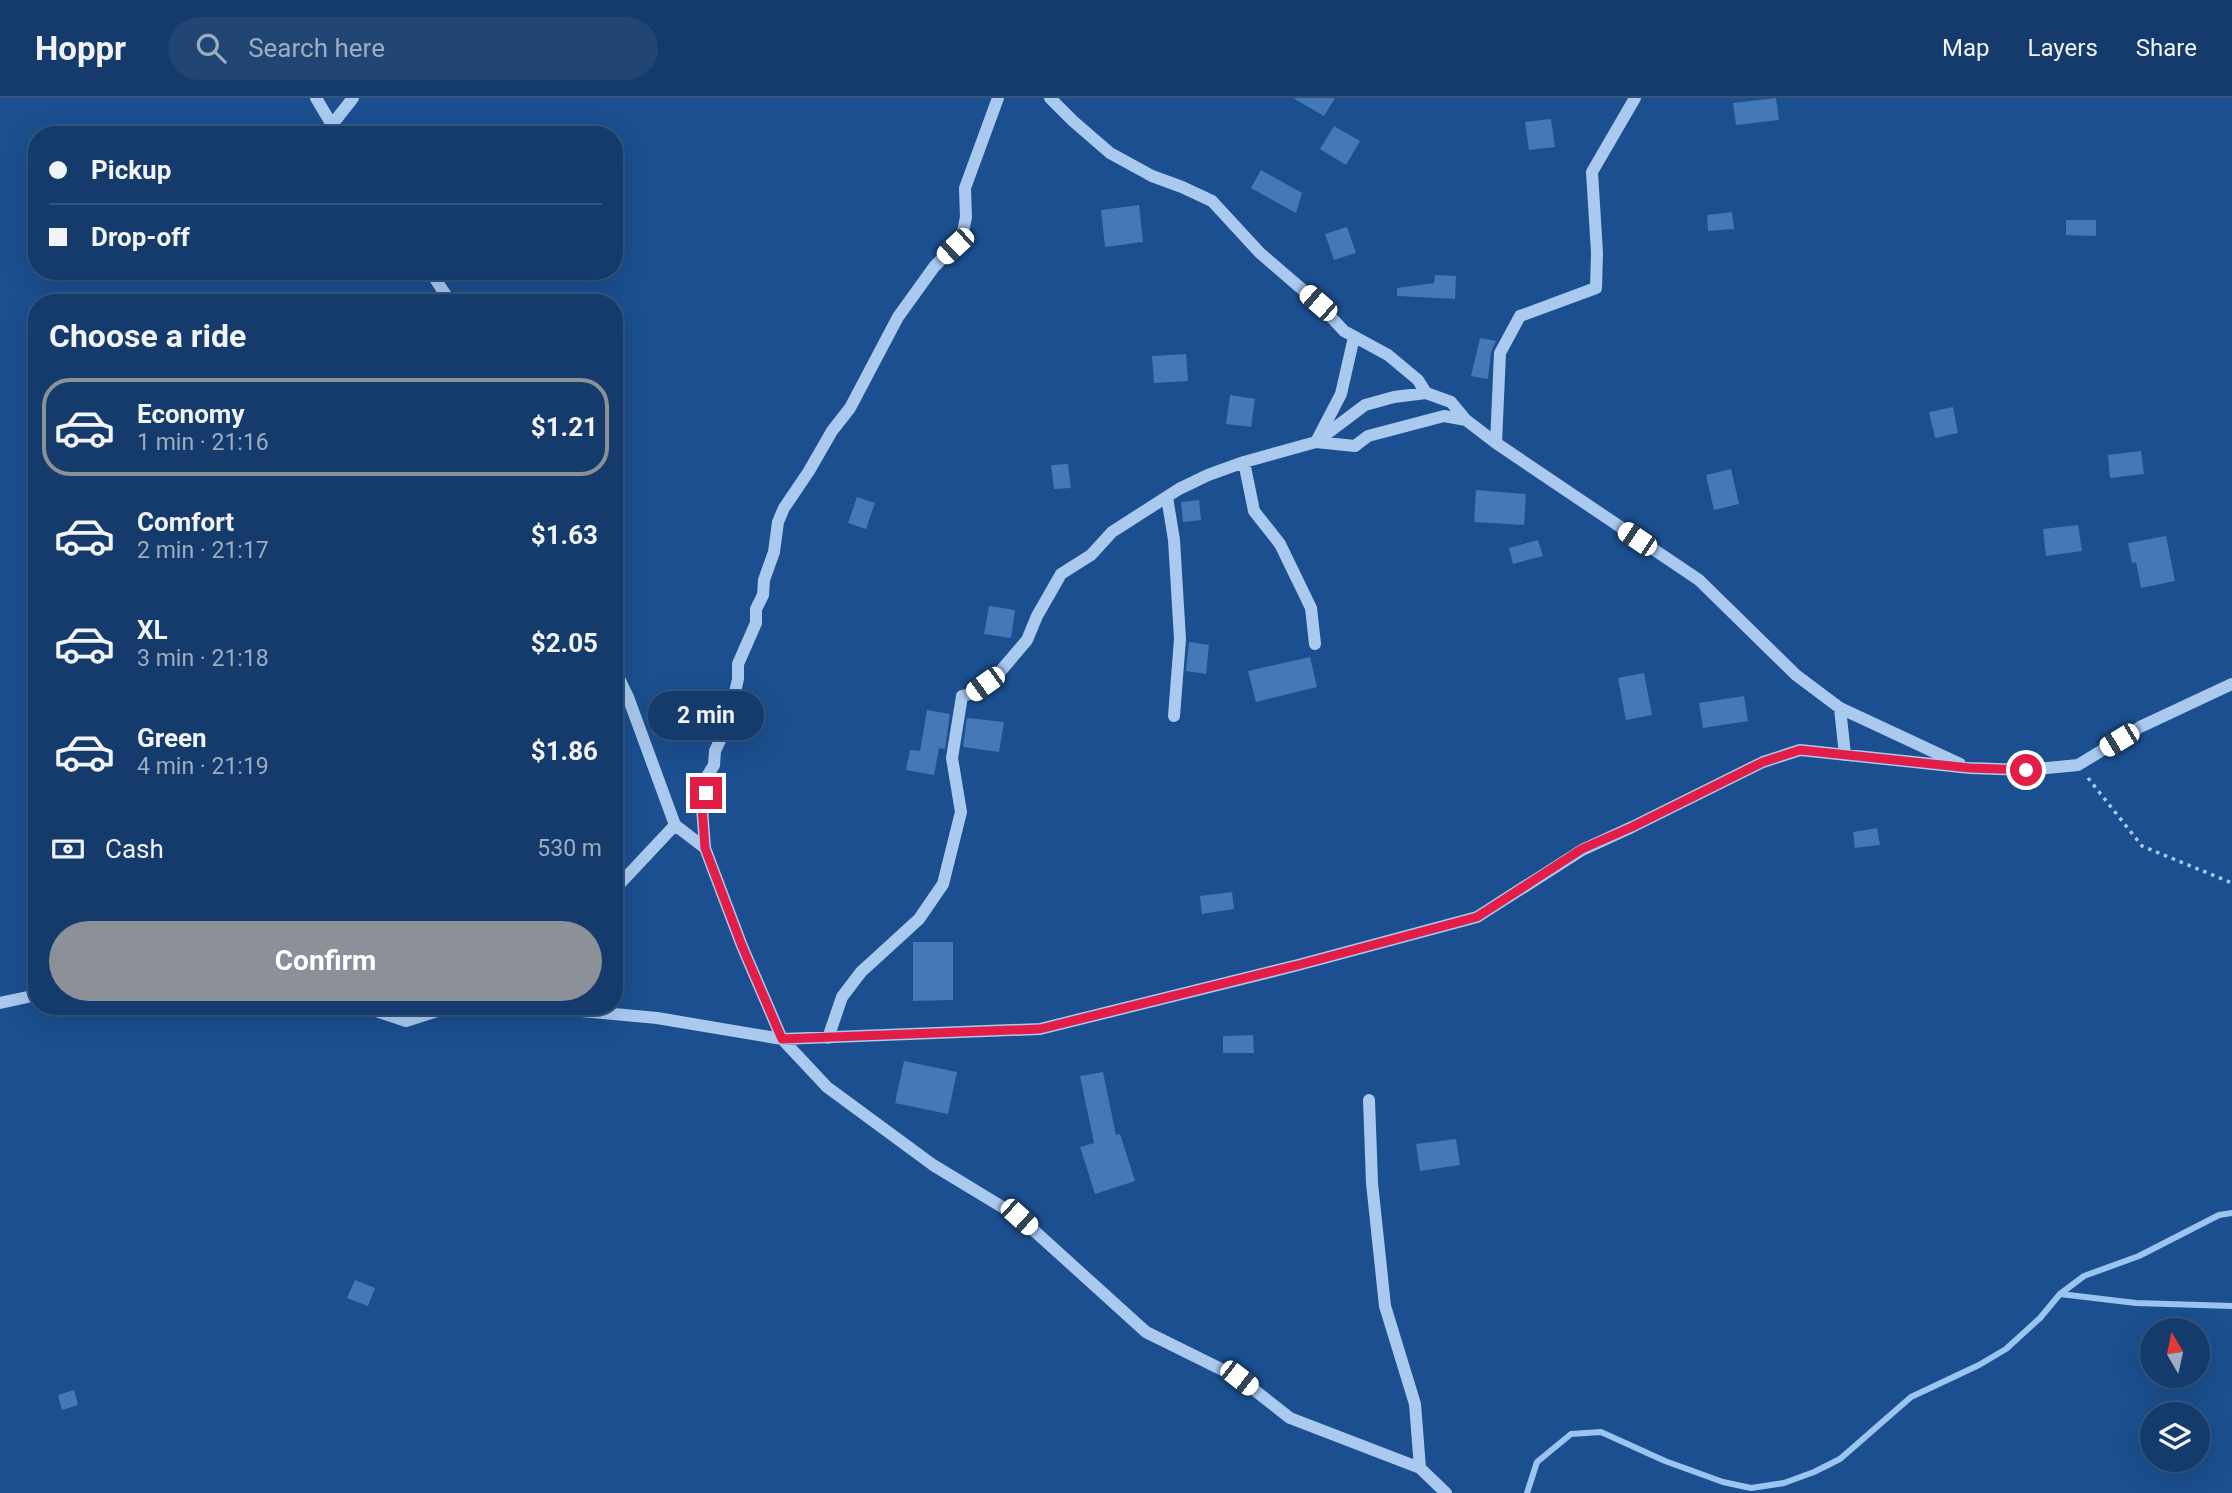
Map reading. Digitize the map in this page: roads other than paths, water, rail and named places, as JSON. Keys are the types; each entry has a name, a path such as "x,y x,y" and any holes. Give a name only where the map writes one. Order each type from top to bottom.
{"street":[{"path":"316,98 333,126"},
{"path":"337,126 353,98"},
{"path":"998,98 965,188 966,217 955,246 934,267 898,317 850,408 832,431 778,522 774,552 764,580 763,595 756,609 756,623 738,664 738,679 728,723 715,751 714,765 705,778 706,793 702,807 705,848 742,946 782,1039 827,1087 933,1165 1019,1217 1146,1332 1239,1378 1290,1418 1420,1468 1446,1493"},
{"path":"1050,98 1110,153 1152,176 1212,201 1260,253 1318,303 1344,331 1388,355 1418,380 1426,393"},
{"path":"1496,443 1500,353 1520,316 1596,288 1597,253 1592,173 1635,98"},
{"path":"1316,442 1341,394 1354,337"},
{"path":"1316,442 1365,405 1394,397 1426,393 1451,402 1466,420 1496,443 1699,580 1796,675 1840,708 1970,768"},
{"path":"828,1038 842,997 861,972 919,919 943,884 961,812 952,758 962,696 970,694 999,673 1027,640 1037,616 1061,574 1091,555 1112,532 1208,475 1316,442 1355,446 1368,436 1444,416 1466,420"},
{"path":"1244,462 1254,511 1280,544 1311,608 1315,645"},
{"path":"1167,497 1174,540 1180,639 1174,716"},
{"path":"623,1015 782,1039 1040,1029 1477,917 1582,849 1763,762 1800,750 1970,768 2026,770 2078,765 2140,727 2232,684"},
{"path":"623,687 675,825 705,848"},
{"path":"1840,708 1845,755"},
{"path":"623,880 675,825"},
{"path":"0,1003 28,997"},
{"path":"388,1015 406,1021 425,1015"},
{"path":"1369,1100 1372,1183 1385,1306 1415,1404 1420,1468"}],"waterway":[{"path":"1527,1493 1537,1462 1571,1434 1601,1432 1665,1461 1723,1482 1751,1488 1784,1483 1814,1472 1840,1459 1911,1397 1979,1365 2006,1349 2040,1318 2060,1294 2084,1276 2139,1256 2219,1215 2232,1213"},
{"path":"2060,1294 2136,1303 2232,1306"}]}
